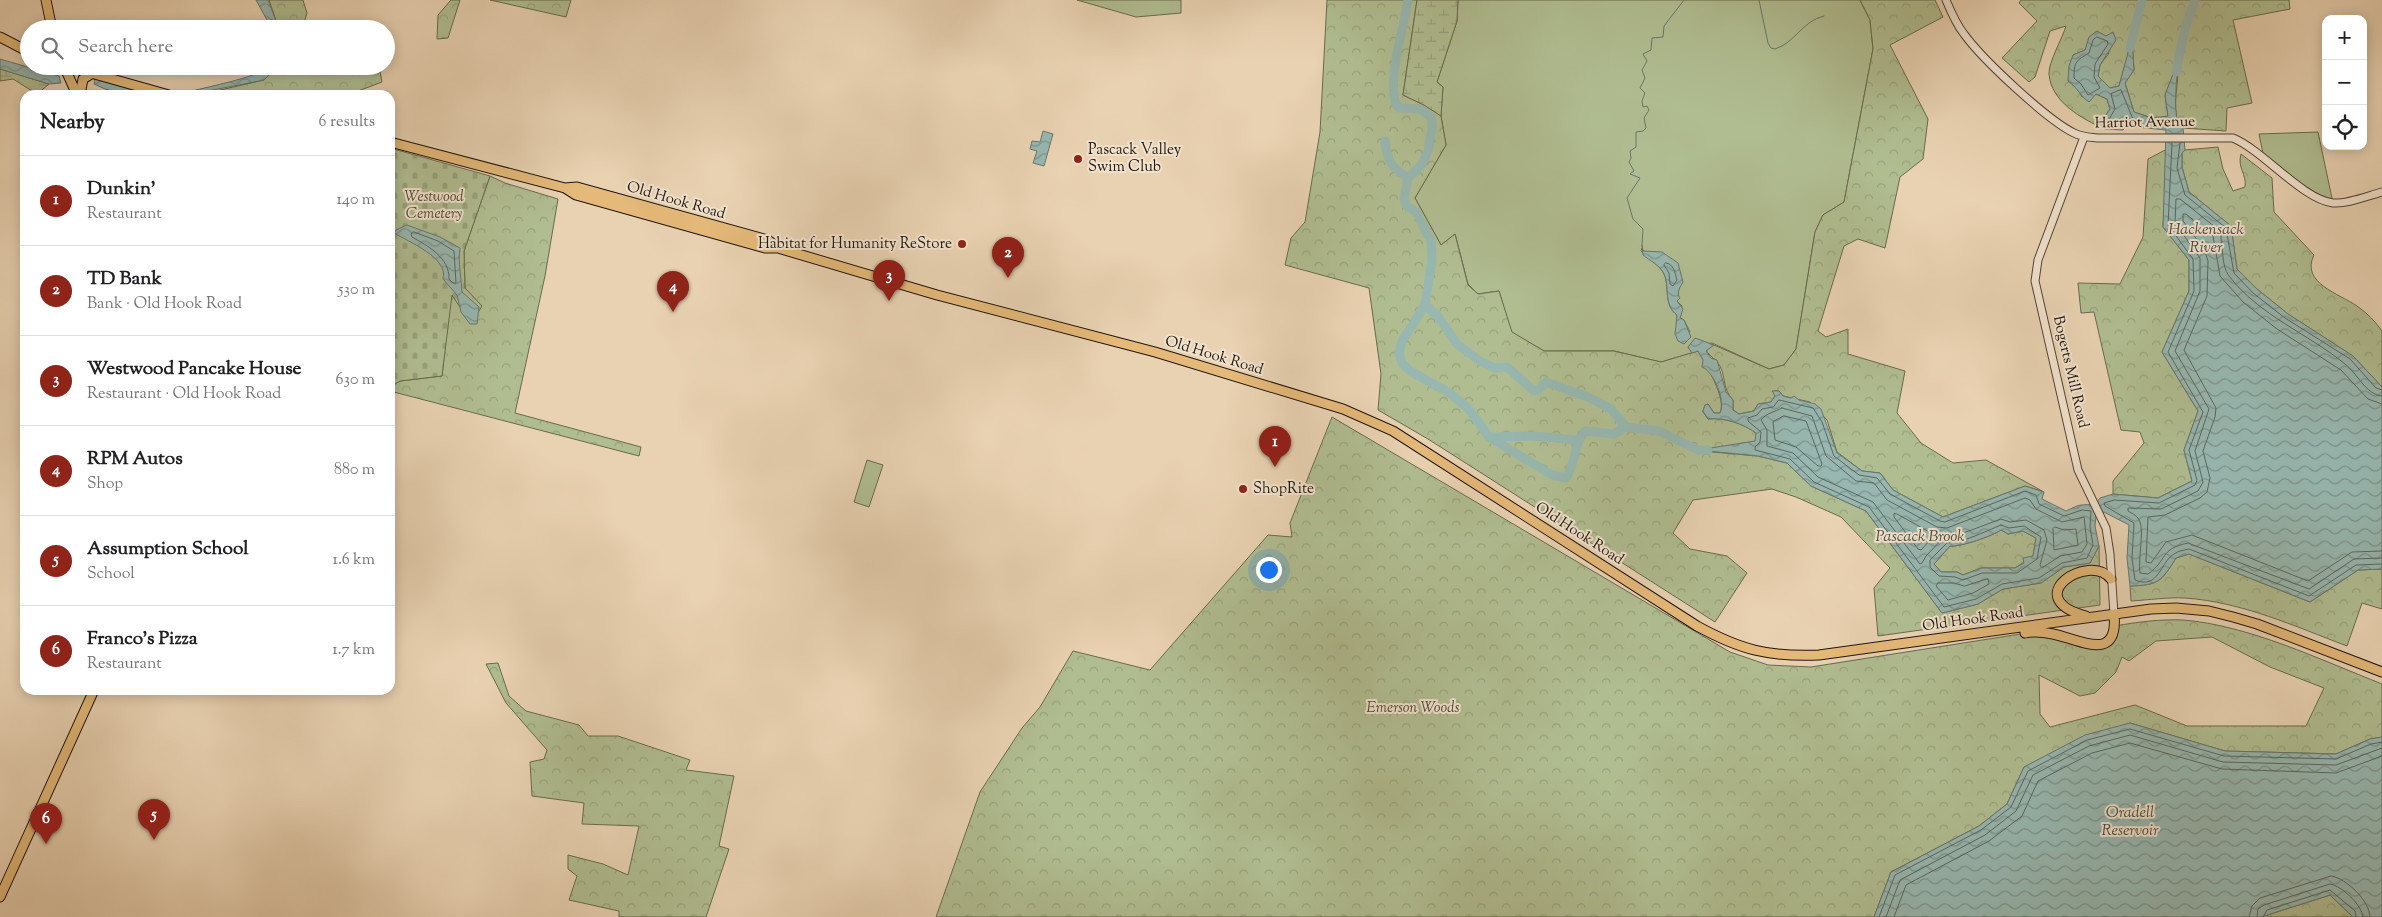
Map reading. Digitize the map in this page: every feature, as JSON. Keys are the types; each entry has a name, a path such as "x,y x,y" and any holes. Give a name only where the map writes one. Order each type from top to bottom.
{"main road":[{"path":"46,0 50,20"},
{"path":"0,37 20,47"},
{"path":"69,75 77,90"},
{"path":"80,90 83,79 89,75"},
{"path":"95,75 150,90"},
{"name":"Old Hook Road","path":"395,143 565,188 576,195 698,230 765,248 778,248 937,295 1130,345 1358,415 1393,431 1696,626 1722,640 1750,650 1783,656 1819,655 2114,614 2176,608 2209,611 2257,624 2382,672"},
{"path":"2092,618 2069,611 2059,600 2060,586 2066,577 2097,571 2107,574 2111,579"},
{"path":"1965,636 2001,636 2033,632 2051,633 2089,645 2100,645 2112,636 2115,626 2114,614"},
{"path":"0,897 92,695"}],"street":[{"name":"Harriot Avenue","path":"1946,0 1959,27 1976,49 2054,119 2084,137 2224,136 2242,142 2308,192 2326,201 2342,202 2382,192"},
{"name":"Bogerts Mill Road","path":"2084,137 2038,260 2035,281 2078,470 2100,514 2109,542 2114,614"}],"green space":[{"path":"269,0 303,0 307,13 305,20 276,20"},
{"path":"451,0 460,0 448,38 437,39 438,15"},
{"path":"490,0 571,0 566,17"},
{"path":"1077,0 1181,0 1181,13 1136,17"},
{"path":"1327,0 1417,0 1403,95 1441,116 1446,145 1415,198 1441,245 1455,234 1468,285 1478,294 1499,291 1512,332 1544,351 1614,351 1661,362 1698,351 1715,382 1721,399 1720,413 1714,413 1708,404 1705,405 1703,412 1708,419 1734,422 1756,433 1756,441 1701,451 1758,456 1787,463 1811,486 1866,511 1942,613 1978,604 2003,589 2041,583 2064,567 2090,563 2099,546 2100,605 1878,636 1874,588 1890,568 1841,517 1796,497 1772,489 1693,500 1673,533 1690,549 1727,556 1747,573 1715,622 1428,439 1378,410 1381,374 1369,288 1285,265 1291,238 1305,222 1320,132"},
{"path":"1417,0 1458,0 1457,21 1437,82 1443,87 1441,116 1403,95"},
{"path":"1458,0 1860,0 1870,20 1873,49 1844,202 1823,215 1815,232 1796,349 1784,365 1769,369 1712,343 1688,347 1692,353 1661,362 1614,351 1544,351 1511,332 1499,291 1478,294 1468,284 1455,234 1441,245 1415,198 1446,145 1441,116 1443,87 1437,82 1457,21","holes":["1642,248 1643,251 1664,257 1675,263 1678,268 1682,283 1679,287 1677,301 1682,306 1680,318 1684,320 1690,332 1677,338 1677,315 1668,301 1666,279 1660,268 1641,251"]},
{"path":"1860,0 1935,0 1943,17 1890,45 1928,119 1923,159 1900,177 1885,248 1858,239 1844,246 1818,331 1826,337 1848,329 1848,354 1905,371 1897,413 1921,443 1953,463 1986,460 2044,492 2025,486 1943,517 1893,490 1880,473 1862,471 1837,452 1827,420 1810,402 1783,396 1779,391 1773,391 1775,396 1771,402 1758,404 1754,411 1739,414 1733,410 1733,400 1727,391 1722,370 1706,350 1714,345 1769,369 1784,365 1796,349 1815,232 1823,215 1844,202 1873,49 1870,20"},
{"path":"2021,0 2289,0 2290,9 2233,20 2252,103 2227,108 2226,131 2183,128 2186,124 2178,124 2176,101 2178,63 2165,95 2168,117 2152,118 2134,112 2125,83 2134,70 2132,41 2119,86 2110,88 2098,76 2100,65 2109,53 2085,50 2073,55 2077,87 2082,97 2096,94 2107,99 2110,109 2102,121 2105,129 2078,115 2069,108 2055,93 2051,84 2049,69 2066,26 2050,31 2035,77 2029,82 2002,58 2037,21 2019,3"},
{"path":"0,69 49,84 42,90 31,90 13,79 0,81"},
{"path":"269,75 381,75 382,82 361,90 220,90 264,80"},
{"path":"2318,132 2333,203 2317,197 2264,158 2259,134"},
{"path":"2218,147 2223,169 2233,191 2245,187 2245,178 2240,163 2241,154 2272,178 2274,212 2314,255 2311,265 2312,273 2317,280 2332,292 2361,309 2371,317 2382,331 2382,387 2353,356 2288,314 2257,289 2237,269 2231,226 2189,192 2182,167 2182,153 2185,150"},
{"name":"Westwood Cemetery","path":"395,149 490,176 464,251 465,288 482,306 471,324 452,295 442,376 400,381 395,384"},
{"path":"2167,149 2163,227 2189,260 2189,291 2162,352 2198,411 2184,450 2192,481 2158,498 2113,494 2113,481 2144,443 2140,432 2121,430 2094,312 2081,313 2078,283 2120,284 2143,237 2148,159"},
{"path":"490,176 505,183 558,199 545,276 515,413 641,447 639,456 395,392 395,384 400,381 442,376 450,301 453,294 465,288 464,251"},
{"name":"Emerson Woods","path":"1332,417 1730,652 1768,665 1811,667 2033,632 2100,645 2115,626 2149,621 2183,620 2208,623 2258,636 2382,684 2382,737 2370,739 2336,754 2225,751 2130,723 2024,767 2007,804 1979,826 1891,872 1874,917 936,917 980,792 1022,728 1040,707 1073,651 1150,670 1268,535 1292,537 1290,523","holes":["2212,637 2270,667 2324,688 2306,726 2187,726 2135,705 2050,727 2040,714 2039,675 2080,696 2095,693 2116,672 2122,657 2129,661 2156,641"]},
{"path":"867,460 883,465 869,507 854,502"},
{"path":"2001,530 2008,534 2023,531 2036,538 2033,556 2015,568 1981,568 1963,575 1957,572 1941,572 1934,564 1950,546 1976,541"},
{"path":"2189,554 2310,602 2358,570 2382,569 2382,609 2362,603 2347,646 2268,616 2227,604 2185,598 2131,601 2130,586 2147,585 2158,581 2167,572 2176,558"},
{"path":"498,663 509,696 526,711 579,725 588,736 618,736 690,760 686,770 734,776 719,846 729,849 706,917 619,917 619,911 569,900 577,876 568,869 568,855 603,864 628,875 639,826 582,824 584,803 532,796 530,762 544,759 547,750 506,703 486,664"},
{"path":"2330,895 2353,917 2261,917"}],"water":[{"path":"256,0 268,0 276,20 267,20"},
{"path":"2097,31 2106,36 2113,32 2116,40 2100,65 2098,76 2110,88 2119,86 2132,38 2134,70 2125,83 2134,112 2152,118 2168,116 2165,95 2178,61 2176,109 2178,124 2186,124 2183,128 2185,150 2182,153 2182,167 2189,192 2231,226 2237,269 2257,289 2288,314 2353,356 2382,387 2382,569 2358,570 2310,602 2189,554 2176,558 2158,581 2147,585 2130,586 2127,558 2129,525 2104,512 2096,516 2095,526 2099,546 2090,563 2064,567 2041,583 2003,589 1978,604 1942,613 1866,511 1811,486 1787,463 1758,456 1698,450 1755,441 1756,433 1734,422 1708,419 1703,411 1705,405 1708,404 1714,413 1720,413 1720,394 1711,375 1702,367 1703,360 1698,351 1692,353 1688,347 1695,338 1714,345 1706,351 1711,358 1717,360 1726,392 1733,400 1733,410 1739,414 1754,411 1758,404 1771,402 1775,396 1772,391 1779,391 1783,396 1791,398 1794,396 1799,400 1815,404 1821,409 1837,453 1862,471 1880,473 1893,490 1943,517 2025,486 2044,492 2042,499 2066,511 2078,506 2094,503 2100,498 2113,494 2158,498 2192,481 2184,450 2198,411 2162,352 2189,291 2189,260 2163,227 2166,130 2127,126 2123,130 2105,129 2102,121 2110,109 2107,99 2096,94 2089,102 2068,81 2069,66 2073,55 2085,50 2089,37","holes":["2001,530 2008,534 2023,531 2036,538 2033,556 2023,558 2024,563 2015,568 1981,568 1963,575 1957,572 1941,572 1934,564 1950,546 1976,541"]},
{"path":"0,59 20,65 20,75 56,75 59,76 61,83 49,84 0,69"},
{"path":"251,75 269,75 264,80 213,90 197,90"},
{"path":"95,78 135,90 109,90 94,84"},
{"path":"1043,131 1053,134 1044,166 1033,163 1037,151 1030,149 1032,141 1040,142"},
{"path":"407,225 440,237 460,248 459,264 462,292 479,307 477,324 470,324 461,312 457,295 443,279 443,271 440,264 418,246 395,234 396,230"},
{"path":"1642,245 1643,251 1662,252 1678,263 1683,282 1678,292 1680,298 1677,301 1683,309 1680,318 1684,320 1691,337 1684,344 1678,341 1675,334 1677,315 1668,301 1664,274 1643,255"},
{"name":"Oradell Reservoir","path":"2130,723 2225,751 2336,754 2370,739 2382,737 2382,917 2353,917 2330,895 2261,917 1874,917 1891,872 1979,826 2007,804 2024,767 2085,735"}],"waterway":[{"name":"Pascack Brook","path":"1408,0 1396,57 1393,88 1395,100 1399,108 1420,109 1432,118 1428,151 1422,164 1408,178 1404,199 1407,206 1416,212 1431,241 1432,260 1425,305 1402,341 1399,354 1402,363 1410,371 1448,392 1468,408 1489,437 1552,475 1566,478 1572,466 1578,442 1585,431 1614,434 1626,427 1659,431 1698,450 1708,450"},
{"path":"1642,245 1643,229 1633,219 1627,198 1640,178 1630,174 1634,171 1629,162 1631,158 1630,151 1636,147 1636,132 1643,131 1646,128 1644,118 1649,110 1647,106 1643,107 1642,101 1645,93 1640,88 1645,78 1642,70 1647,61 1643,54 1651,50 1652,38 1663,37 1664,26 1684,0"},
{"path":"1759,0 1768,43 1771,48 1775,49 1788,42 1810,22 1824,16"},
{"name":"Hackensack River","path":"2130,48 2142,0"},
{"path":"2176,72 2185,29 2195,0"},
{"path":"1385,141 1391,163 1408,178"},
{"name":"Pascack Brook","path":"1425,305 1438,316 1457,344 1480,361 1495,368 1507,367 1534,391 1538,390 1546,382 1588,397 1611,409 1626,427"},
{"name":"Pascack Brook","path":"1490,437 1533,436 1578,440"}],"place":[{"name":"Pascack Valley Swim Club","path":"1078,159"},
{"name":"Habitat for Humanity ReStore","path":"962,244"},
{"name":"TD Bank","path":"1008,278"},
{"name":"Westwood Pancake House","path":"889,301"},
{"name":"RPM Autos","path":"673,312"},
{"name":"Dunkin'","path":"1275,467"},
{"name":"ShopRite","path":"1243,489"},
{"name":"Assumption School","path":"154,840"},
{"name":"Franco's Pizza","path":"46,844"}]}
